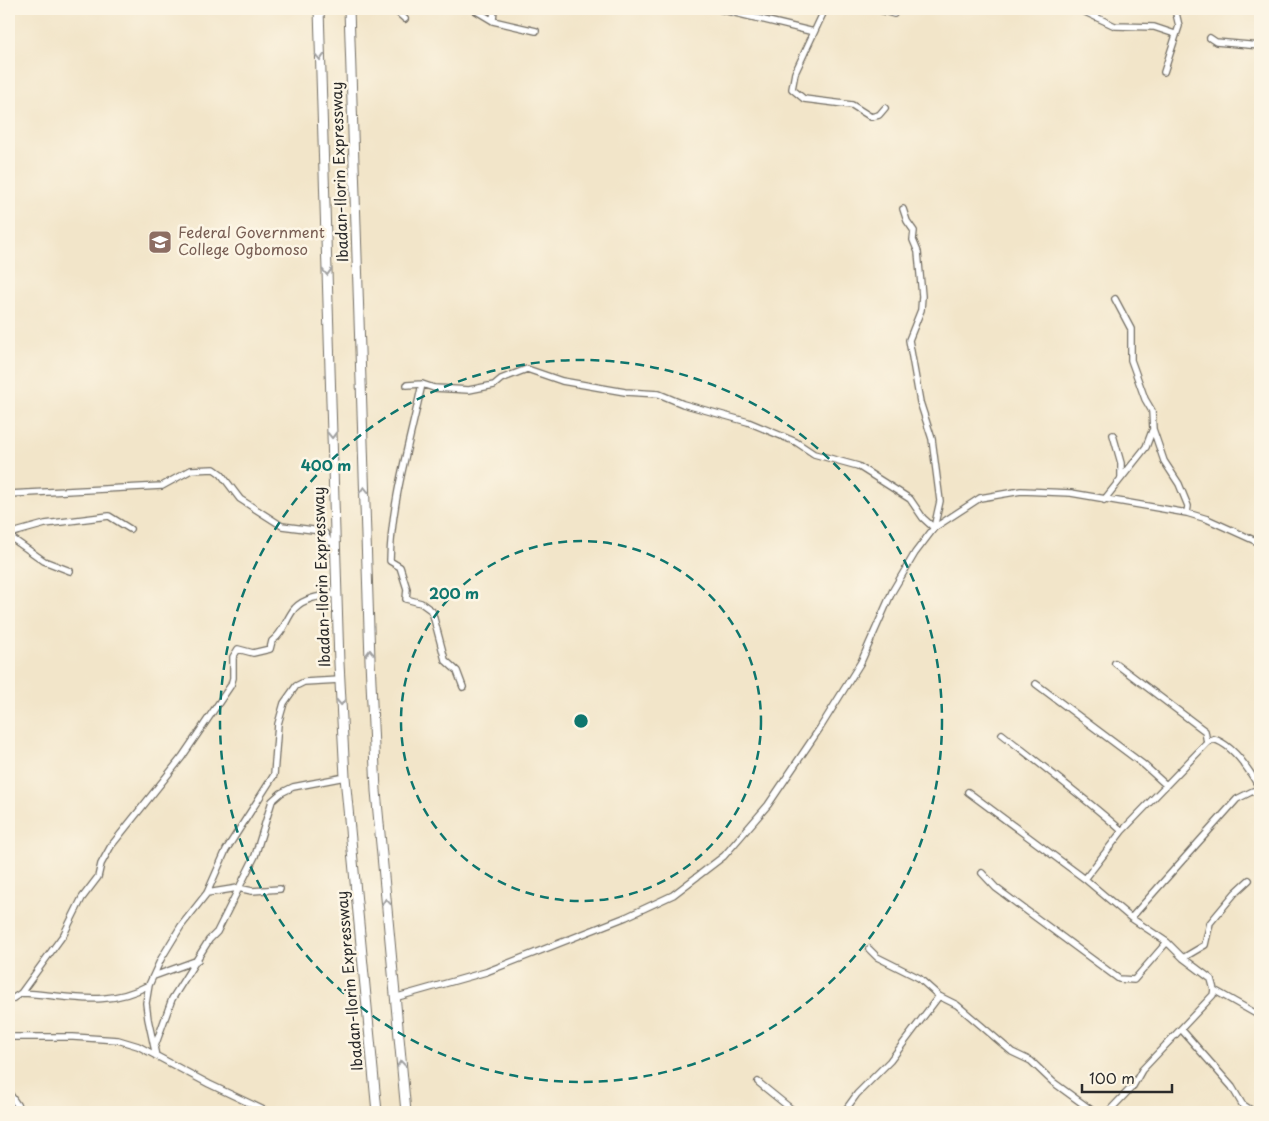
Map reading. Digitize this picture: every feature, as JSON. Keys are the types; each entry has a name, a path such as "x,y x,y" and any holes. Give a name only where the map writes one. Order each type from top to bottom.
{"highway":[{"name":"Ibadan-Ilorin Expressway","path":"319,9 336,594 345,777 377,1112"},
{"name":"Ibadan-Ilorin Expressway","path":"349,9 376,791 406,1112"}],"street":[{"path":"394,9 405,19"},
{"path":"473,9 493,21 536,31"},
{"path":"493,21 494,9"},
{"path":"719,9 814,32"},
{"path":"752,16 756,9"},
{"path":"825,9 792,80 791,85 795,94 804,99 852,105 871,117 880,115 885,108"},
{"path":"876,9 894,14 897,9"},
{"path":"1164,72 1179,26 1176,9"},
{"path":"1085,12 1115,26 1154,27 1175,34"},
{"path":"1210,38 1216,42 1260,46"},
{"path":"903,209 906,221 914,231 913,240 918,252 921,278 921,310 909,340 920,402 932,439 940,501 934,528"},
{"path":"1115,299 1131,329 1131,360 1144,399 1152,411 1153,429 1164,461 1179,484 1188,513"},
{"path":"407,385 422,384 440,389 469,390 494,385 501,379 527,370 562,381 625,392 659,394 683,404 748,422 796,442 814,454 858,466 910,499 923,518 934,528"},
{"path":"422,384 390,537 390,561 400,567 407,589 406,599 421,603 432,611 445,660 457,671 463,687"},
{"path":"1104,500 1120,477 1146,447 1153,429"},
{"path":"1113,435 1121,463 1120,477"},
{"path":"9,494 162,486 191,470 214,469 221,474 240,499 282,526 321,531 325,533 329,542 335,542"},
{"path":"394,998 486,972 640,911 673,895 724,856 768,805 820,728 861,662 892,592 915,553 934,528 980,498 999,494 1047,490 1188,513 1208,519 1260,543"},
{"path":"9,534 45,524 109,516 130,529"},
{"path":"9,538 44,561 70,571"},
{"path":"9,1001 21,993 70,925 82,898 98,877 101,864 111,846 182,757 231,685 234,678 233,657 238,650 253,653 270,650 272,640 278,637 294,609 309,599 336,594"},
{"path":"1114,663 1204,731 1207,743"},
{"path":"156,1056 146,1002 150,984 181,926 207,893 226,850 274,775 278,724 284,703 296,686 304,682 340,680"},
{"path":"1036,684 1144,765 1166,785"},
{"path":"1002,734 1064,785 1085,798 1122,831"},
{"path":"1085,878 1122,831 1207,743 1212,739 1221,741 1235,754 1260,789 1237,800 1131,918"},
{"path":"154,1050 172,999 209,940 217,932 255,856 272,801 281,792 293,787 345,777"},
{"path":"968,792 1085,878 1131,918 1167,942 1183,958 1211,979 1214,990 1213,995 1142,1070 1133,1086 1108,1112"},
{"path":"982,873 996,888 1119,979 1134,980 1167,942"},
{"path":"1183,958 1205,944 1210,923 1235,893 1249,880"},
{"path":"207,893 239,888 252,891 280,889"},
{"path":"869,950 877,957 918,978 939,996 957,1005 1012,1052 1030,1061 1053,1082 1094,1112"},
{"path":"154,976 198,960"},
{"path":"21,993 110,999 132,994 150,984"},
{"path":"1214,990 1260,1016"},
{"path":"844,1112 857,1094 890,1061 939,996"},
{"path":"1181,1030 1232,1087 1242,1104 1254,1112"},
{"path":"9,1037 73,1037 118,1040 138,1046 209,1084 247,1100 268,1112"},
{"path":"758,1082 795,1112"},
{"path":"9,1093 22,1112"},
{"path":"247,1100 258,1112"}],"place":[{"name":"Federal Government College Ogbomoso","path":"160,242"}]}
